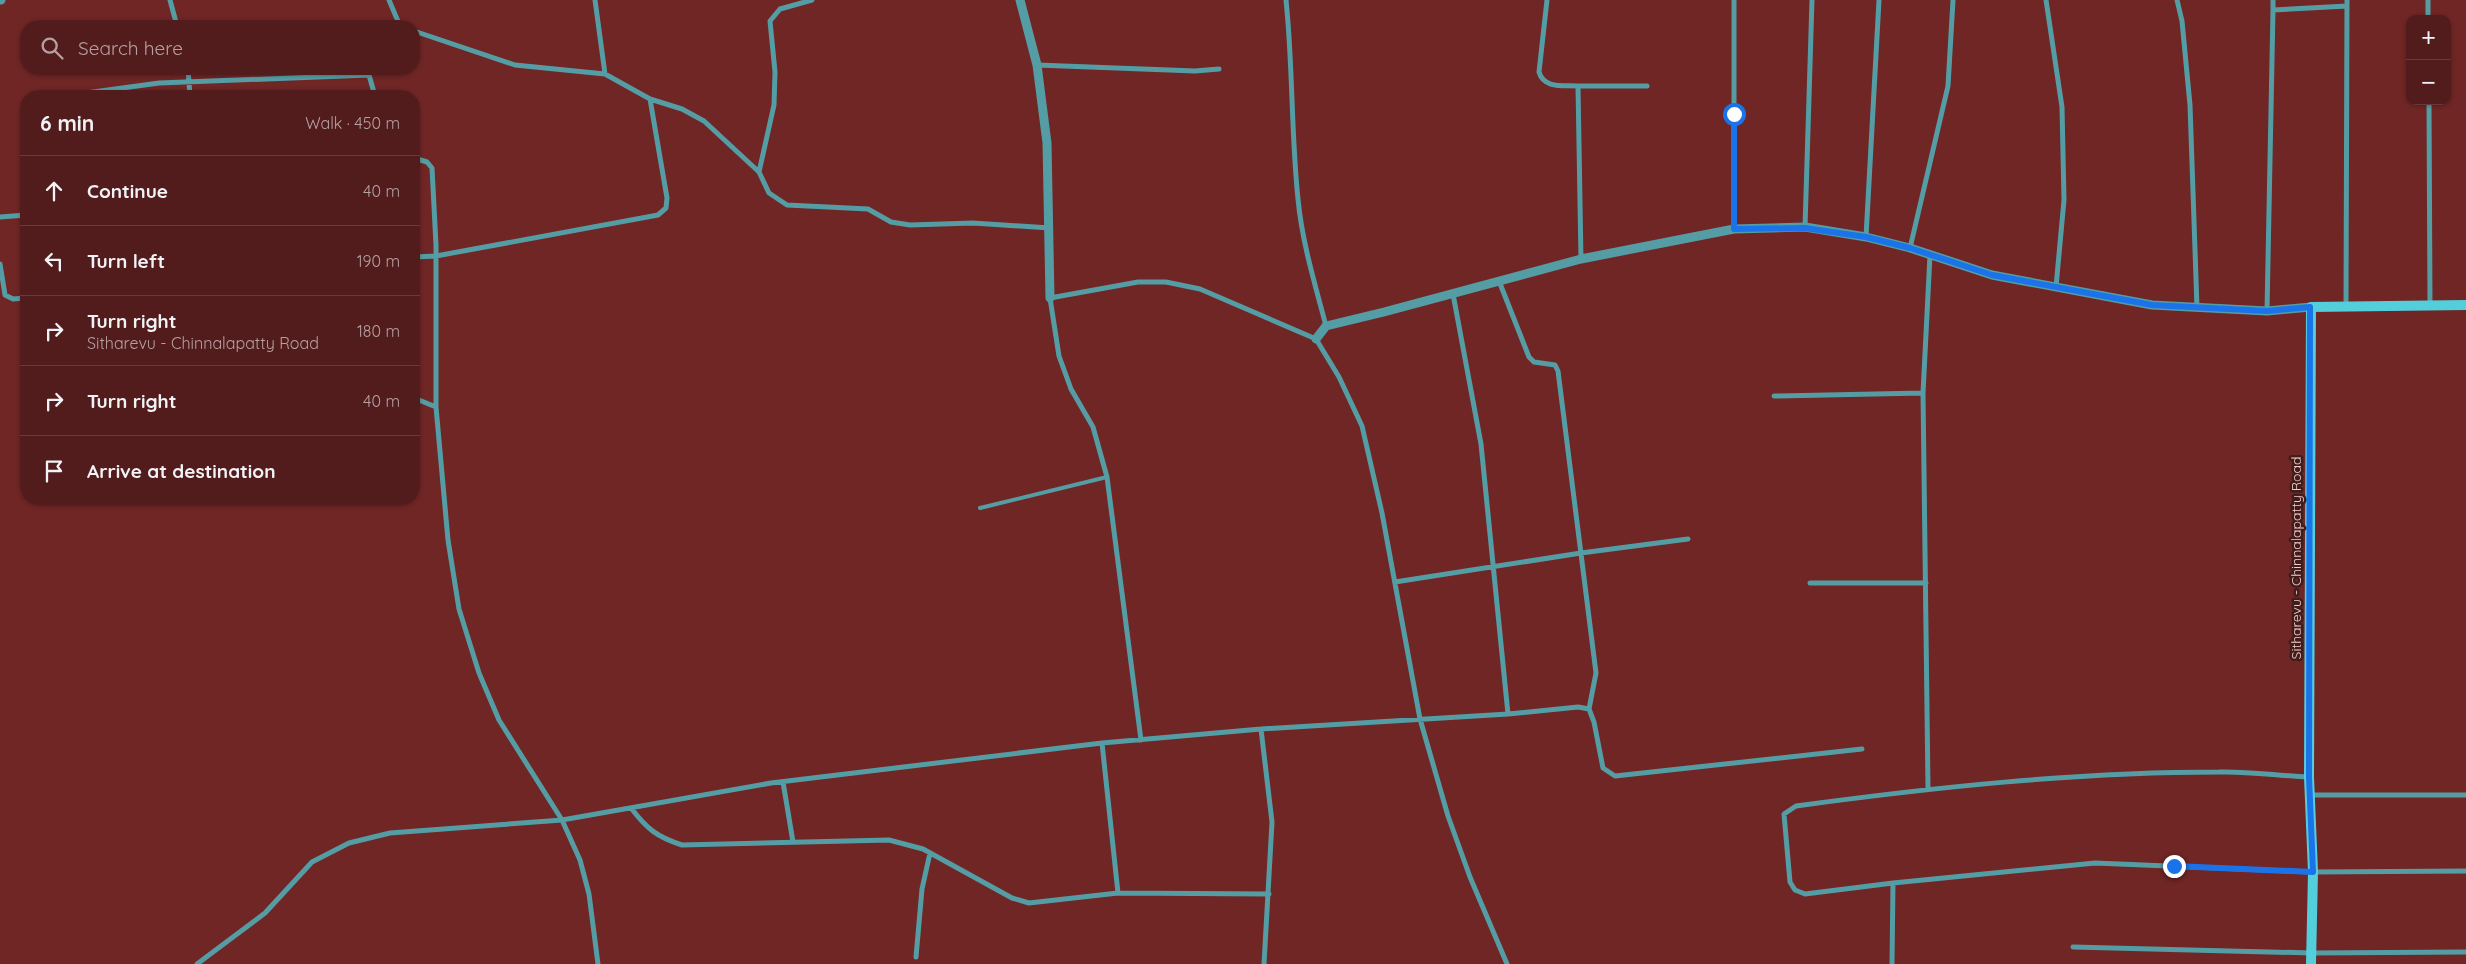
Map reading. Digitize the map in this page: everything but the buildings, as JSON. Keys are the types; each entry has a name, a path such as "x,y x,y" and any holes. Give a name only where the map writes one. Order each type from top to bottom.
{"main road":[{"path":"2310,307 2466,305"},
{"name":"Sitharevu - Chinnalapatty Road","path":"2310,307 2309,777 2313,872 2311,964"}],"street":[{"path":"170,0 175,20"},
{"path":"389,0 397,20"},
{"path":"595,0 606,74"},
{"path":"759,172 774,105 775,72 770,21 780,9 812,0"},
{"path":"1020,0 1037,65 1047,143 1050,298 1059,356 1071,390 1093,427 1107,477 1141,740"},
{"path":"1286,0 1290,40 1298,199 1307,255 1326,326"},
{"path":"1547,0 1539,72 1541,79 1548,84 1578,86 1647,86"},
{"path":"1734,0 1734,229"},
{"path":"1805,228 1812,0"},
{"path":"1866,237 1879,0"},
{"path":"1910,248 1948,86 1953,0"},
{"path":"2046,0 2062,107 2064,200 2056,288"},
{"path":"2177,0 2182,21 2190,105 2197,309"},
{"path":"2267,311 2273,0"},
{"path":"2428,0 2428,15"},
{"path":"2273,10 2347,3 2346,307"},
{"path":"420,33 515,65 606,74 650,99 682,109 704,121 759,172 769,193 787,205 868,209 891,222 910,225 973,223 1050,228"},
{"path":"1037,65 1195,70 1219,69"},
{"path":"189,75 190,90"},
{"path":"108,90 159,83 369,75 373,90"},
{"path":"1578,86 1581,259"},
{"path":"420,257 436,256 658,215 666,208 667,198 650,99"},
{"path":"2428,105 2430,305"},
{"path":"420,160 427,162 432,168 436,256 436,407 448,540 460,609 479,673 499,720 562,820 580,860 585,877 598,964"},
{"path":"0,217 20,215"},
{"path":"1316,339 1326,326 1581,259 1734,229 1805,228 1866,237 1910,248 1992,275 2152,305 2197,309 2267,311 2310,307"},
{"path":"1928,788 1923,393 1930,255"},
{"path":"0,264 5,295 13,299 20,298"},
{"path":"1499,281 1529,357 1534,362 1555,364 1558,371 1596,674 1589,709 1594,722 1603,768 1615,776 1862,749"},
{"path":"1050,298 1138,282 1166,282 1200,289 1316,339 1339,377 1362,426 1395,582 1420,719 1448,816 1470,878 1508,964"},
{"path":"1453,294 1481,444 1508,714"},
{"path":"1774,396 1923,393"},
{"path":"420,400 436,407"},
{"path":"1395,582 1582,553 1688,539"},
{"path":"1810,584 1926,583"},
{"path":"197,964 265,913 312,862 357,841 390,833 562,820 783,782 1102,743 1261,729 1508,714 1578,707 1589,709"},
{"path":"1261,729 1272,822 1264,964"},
{"path":"1102,743 1118,893"},
{"path":"2309,777 2211,772 2127,774 1928,788 1796,806 1784,814 1790,882 1796,890 1805,894 1893,883 2095,863 2313,872 2466,871"},
{"path":"783,782 793,842"},
{"path":"2310,795 2466,795"},
{"path":"631,808 644,825 662,839 682,845 889,840 930,853 1012,898 1029,903 1118,893 1269,894"},
{"path":"916,957 922,890 930,853"},
{"path":"1892,964 1893,883"},
{"path":"2073,947 2312,953 2466,952"}],"lane":[{"path":"980,508 1107,477"}],"route":[{"path":"1734,114 1734,229 1805,228 1866,237 1910,248 1992,275 2152,305 2197,309 2267,311 2310,307 2309,777 2313,872 2174,866"}]}
